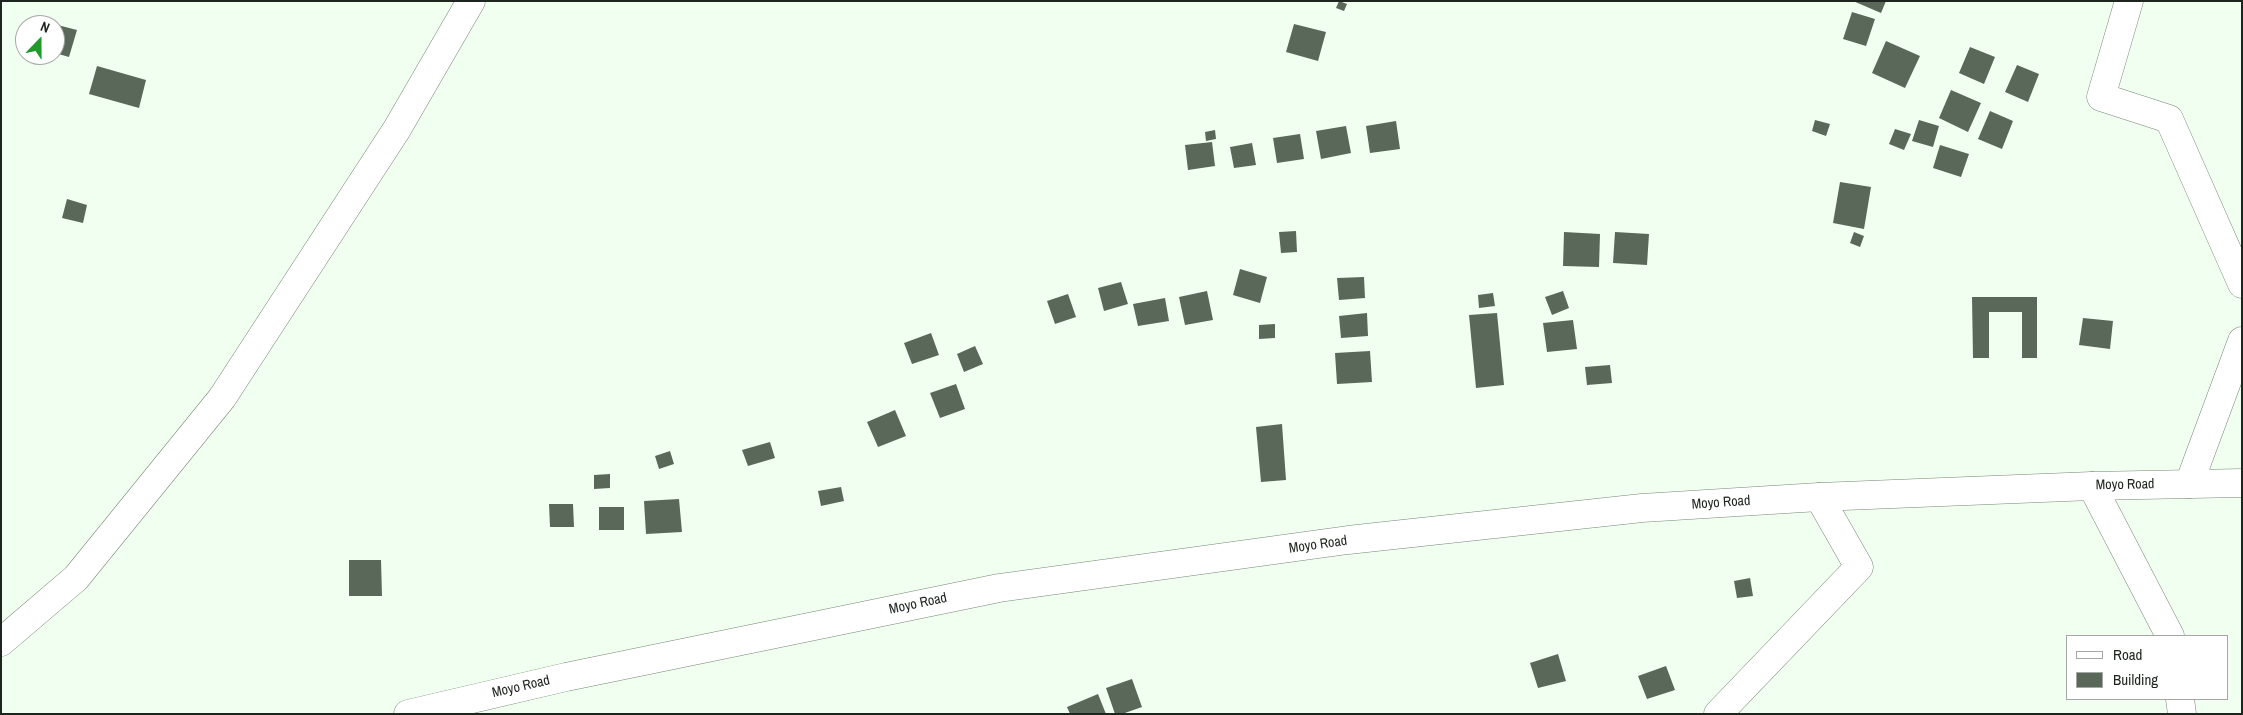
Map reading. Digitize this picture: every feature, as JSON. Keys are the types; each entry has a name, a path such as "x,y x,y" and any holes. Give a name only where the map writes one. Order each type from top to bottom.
{"main road":[{"path":"1,642 76,578 222,398 397,129 471,1"},
{"path":"2129,1 2100,97 2170,119 2242,284"},
{"path":"2189,484 2242,341"},
{"name":"Moyo Road","path":"408,714 566,677 1000,588 1348,540 1642,508 1819,497 2092,486 2242,483"},
{"path":"2092,486 2169,635"},
{"path":"1718,714 1859,567 1819,497"},
{"path":"2180,700 2182,714"}],"building":[{"path":"1339,1 1347,4 1344,11 1336,8"},
{"path":"1853,1 1886,1 1881,13"},
{"path":"1852,12 1875,19 1866,46 1843,39"},
{"path":"1294,24 1326,32 1318,61 1286,52"},
{"path":"65,27 77,30 69,57 65,56"},
{"path":"1886,41 1920,56 1905,88 1872,73"},
{"path":"1970,47 1995,57 1984,84 1959,73"},
{"path":"2017,65 2039,74 2028,102 2005,92"},
{"path":"97,66 146,80 139,108 89,94"},
{"path":"1951,90 1981,103 1968,132 1939,118"},
{"path":"1990,111 2013,121 2002,149 1978,139"},
{"path":"1815,120 1830,124 1826,136 1812,131"},
{"path":"1919,120 1939,126 1933,147 1912,141"},
{"path":"1396,121 1400,149 1370,153 1366,126"},
{"path":"1346,126 1351,153 1321,159 1316,131"},
{"path":"1895,129 1911,134 1904,150 1889,144"},
{"path":"1215,130 1216,139 1206,141 1205,132"},
{"path":"1300,134 1304,159 1277,163 1273,138"},
{"path":"1212,142 1215,166 1188,170 1185,145"},
{"path":"1252,143 1256,165 1234,168 1230,147"},
{"path":"1940,145 1969,154 1961,177 1933,168"},
{"path":"1840,182 1871,187 1864,229 1833,223"},
{"path":"67,199 87,205 83,223 62,218"},
{"path":"1296,231 1297,252 1281,253 1279,232"},
{"path":"1564,232 1600,234 1599,267 1563,266"},
{"path":"1615,232 1649,234 1647,265 1613,263"},
{"path":"1854,232 1864,236 1860,247 1850,243"},
{"path":"1240,269 1267,277 1260,303 1233,295"},
{"path":"1364,277 1365,298 1339,300 1337,278"},
{"path":"1121,282 1128,304 1104,311 1098,288"},
{"path":"1207,291 1213,320 1185,325 1179,297"},
{"path":"1563,291 1569,308 1552,315 1545,297"},
{"path":"1493,293 1495,306 1479,308 1478,295"},
{"path":"1068,294 1076,317 1055,324 1047,301"},
{"path":"1972,297 2037,297 2037,358 2022,358 2022,312 1989,312 1989,358 1973,358"},
{"path":"1165,298 1169,321 1138,326 1133,304"},
{"path":"1367,313 1368,336 1341,338 1339,316"},
{"path":"1497,313 1504,385 1476,388 1469,315"},
{"path":"2083,318 2113,321 2110,349 2079,345"},
{"path":"1573,320 1577,349 1547,352 1543,323"},
{"path":"1275,324 1275,338 1259,339 1259,325"},
{"path":"931,333 939,355 912,364 904,343"},
{"path":"975,346 983,364 964,372 957,354"},
{"path":"1370,351 1372,382 1337,384 1335,353"},
{"path":"1610,365 1612,383 1587,385 1585,367"},
{"path":"956,384 965,409 940,418 930,393"},
{"path":"895,410 906,436 878,447 867,422"},
{"path":"1282,424 1286,480 1261,482 1256,427"},
{"path":"770,442 775,458 748,466 742,450"},
{"path":"670,451 674,464 659,469 655,456"},
{"path":"610,474 610,488 594,489 594,475"},
{"path":"841,487 844,501 821,506 818,491"},
{"path":"679,499 682,532 646,534 644,501"},
{"path":"549,504 573,504 574,527 550,527"},
{"path":"599,507 624,507 624,530 599,530"},
{"path":"349,560 381,560 382,596 349,596"},
{"path":"1750,578 1753,596 1737,598 1734,581"},
{"path":"1558,654 1566,681 1538,688 1530,663"},
{"path":"1666,666 1675,690 1647,699 1638,676"},
{"path":"1132,679 1142,707 1122,714 1115,714 1106,688"},
{"path":"1098,694 1106,714 1070,714 1067,707"}]}
